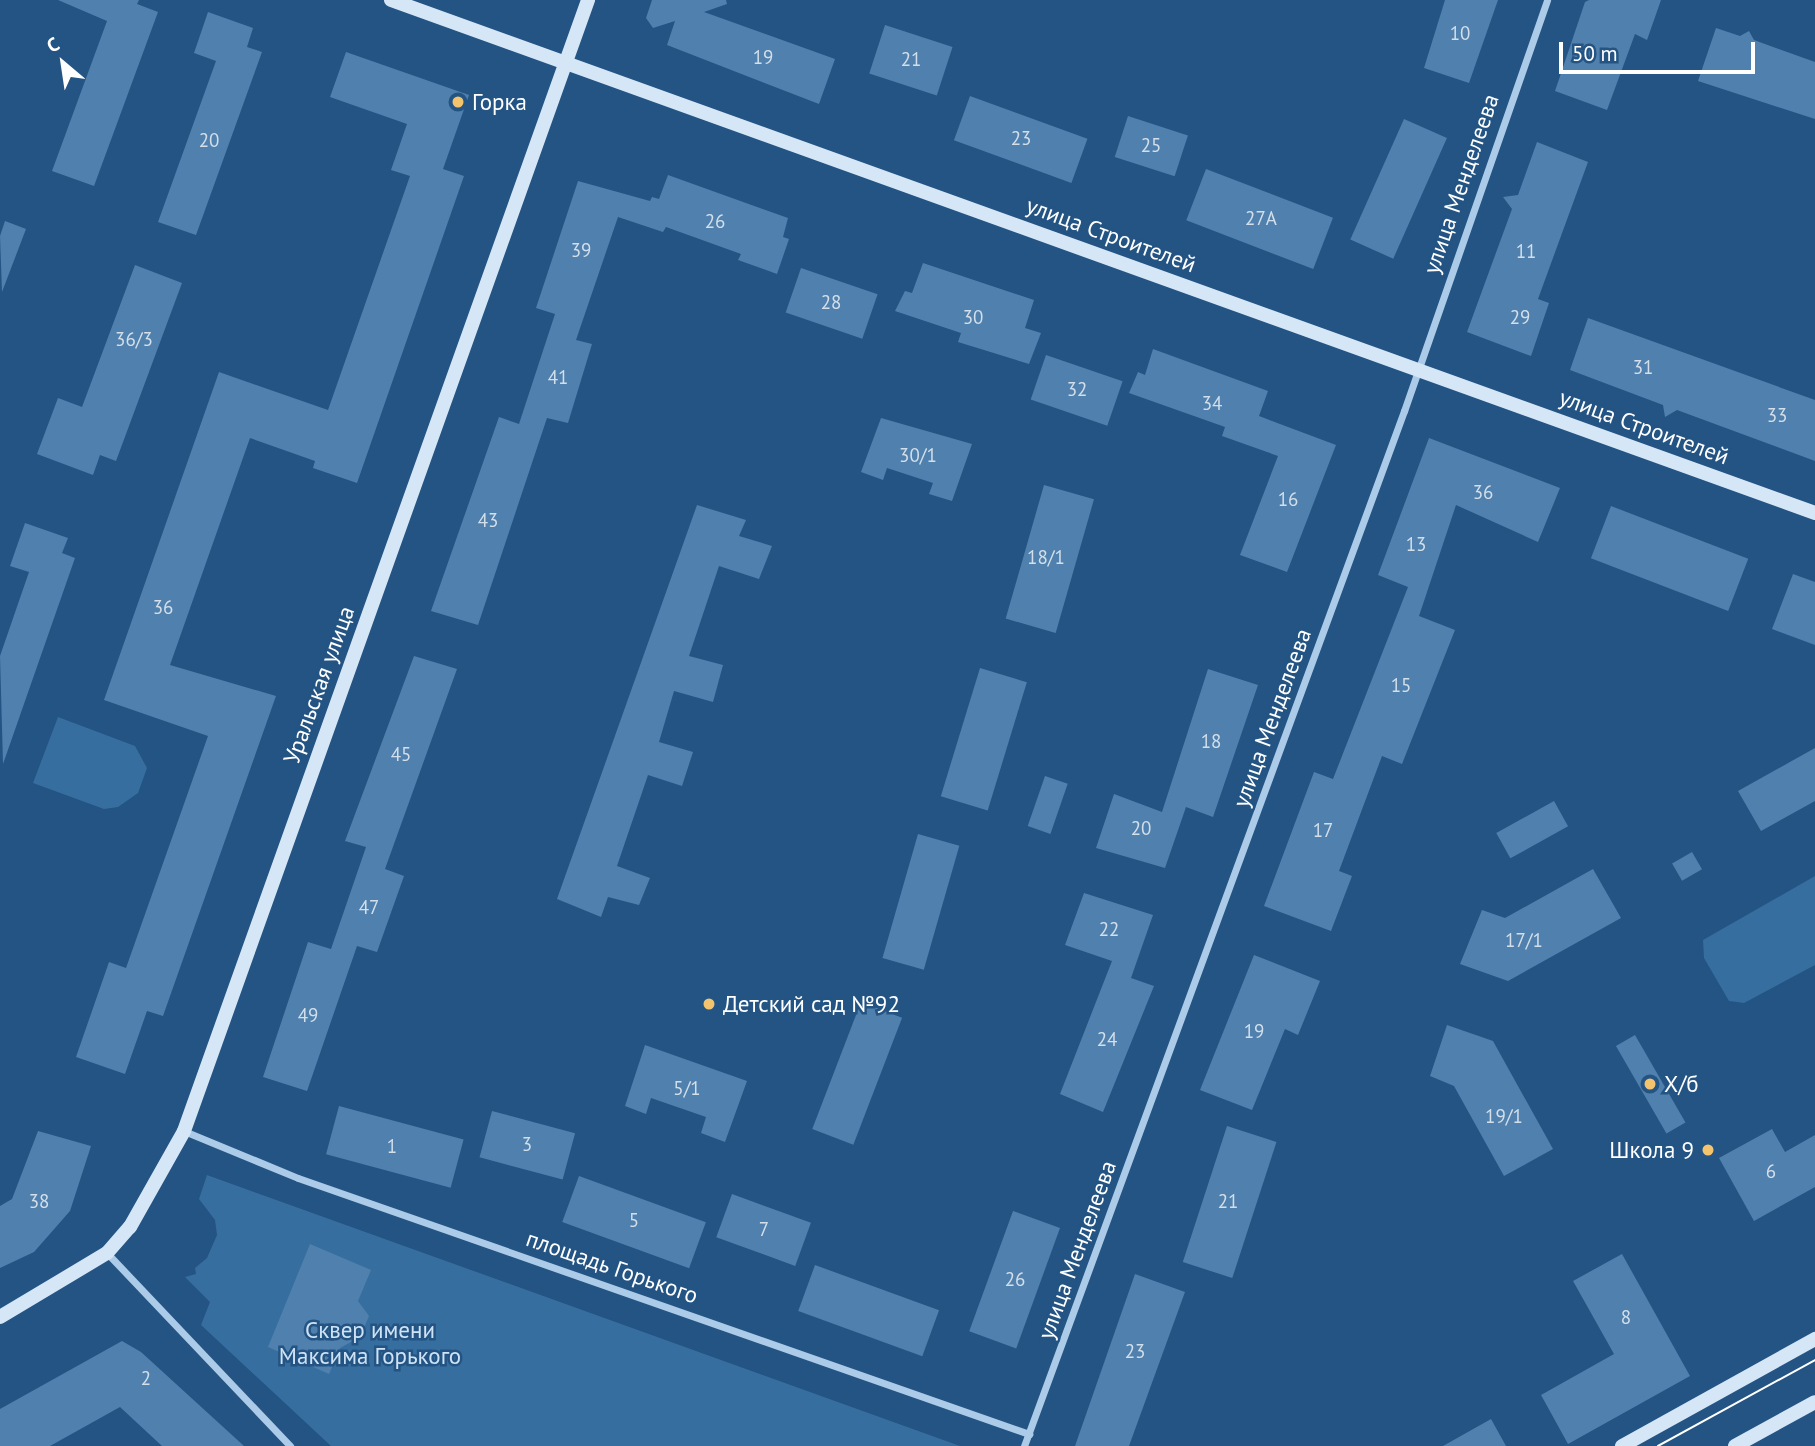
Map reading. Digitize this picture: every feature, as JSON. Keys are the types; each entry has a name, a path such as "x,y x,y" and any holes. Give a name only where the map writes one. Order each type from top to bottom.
{"street":[{"name":"улица Строителей","path":"391,0 1815,513"},
{"name":"Уральская улица","path":"0,1317 107,1253 130,1227 184,1131 589,0"},
{"name":"улица Менделеева","path":"1024,1446 1418,370 1547,0"},
{"name":"площадь Горького","path":"184,1131 298,1178 1029,1434"},
{"path":"107,1253 290,1446"},
{"path":"1622,1446 1815,1339"},
{"path":"1735,1446 1815,1402"}],"green space":[{"path":"58,717 135,746 147,768 138,793 118,807 104,809 33,783"},
{"path":"1815,876 1815,965 1744,1003 1729,1001 1704,958 1703,940"},
{"name":"Сквер имени Максима Горького","path":"207,1175 960,1446 331,1446 201,1325 210,1302 185,1277 196,1274 195,1268 207,1258 217,1235 215,1220 199,1199"}],"building":[{"path":"58,0 139,0 137,4 158,12 94,186 52,171 107,21"},
{"path":"652,0 726,0 727,4 704,12 835,59 819,104 667,45 675,21 653,28 646,18"},
{"path":"1445,0 1498,0 1469,83 1424,68"},
{"path":"1661,0 1647,40 1635,34 1607,110 1555,91 1585,2"},
{"path":"208,12 253,28 247,47 262,52 196,235 158,222 216,61 194,53"},
{"path":"885,25 953,47 937,95 869,74"},
{"path":"1716,28 1740,36 1749,31 1754,40 1815,62 1815,119 1698,81"},
{"path":"346,52 469,95 443,169 464,176 357,483 313,468 315,461 250,438 170,665 276,696 163,1016 147,1011 125,1074 76,1057 109,962 126,968 208,736 104,700 219,372 328,410 410,176 391,170 407,124 330,97"},
{"path":"970,96 1087,139 1071,183 954,140"},
{"path":"1128,116 1188,135 1175,176 1115,157"},
{"path":"1404,119 1447,138 1393,259 1350,240"},
{"path":"1537,142 1588,162 1538,299 1549,303 1531,356 1467,332 1512,209 1503,197 1518,195"},
{"path":"1206,169 1333,218 1313,269 1186,220"},
{"path":"668,175 788,218 783,237 789,239 777,274 738,260 741,254 666,227 663,232 618,217 576,340 592,344 568,423 547,418 478,625 431,611 499,417 519,424 555,314 536,308 578,181 650,201 652,197 659,199"},
{"path":"5,221 26,229 2,292 0,236"},
{"path":"923,263 1034,300 1025,328 1041,333 1029,364 958,342 961,333 895,311 905,291 912,293"},
{"path":"135,265 182,283 116,461 100,455 93,475 37,454 58,398 82,407"},
{"path":"801,268 878,294 862,339 786,312"},
{"path":"1588,318 1815,400 1815,461 1677,410 1665,417 1663,405 1570,370"},
{"path":"1153,349 1268,391 1259,416 1336,445 1287,572 1240,555 1278,456 1222,436 1225,427 1129,393 1138,372 1145,375"},
{"path":"1046,355 1123,381 1107,426 1031,399"},
{"path":"881,418 972,444 952,501 929,494 933,483 887,468 883,480 861,472"},
{"path":"1429,438 1560,488 1538,542 1456,505 1419,616 1455,630 1402,764 1382,756 1339,871 1352,876 1331,931 1264,906 1314,772 1333,779 1408,587 1378,575"},
{"path":"1044,485 1094,499 1056,633 1006,619"},
{"path":"697,505 746,520 739,536 772,546 759,579 719,566 689,656 723,665 713,702 674,691 659,742 693,752 682,786 648,775 617,866 650,878 639,905 608,897 601,917 557,899"},
{"path":"1611,506 1748,559 1728,611 1591,558"},
{"path":"25,523 68,538 62,553 75,558 3,764 0,656 29,572 10,566"},
{"path":"1793,574 1815,582 1815,645 1772,629"},
{"path":"414,656 457,669 385,869 404,876 377,952 357,946 307,1091 263,1077 308,942 331,949 366,847 345,841"},
{"path":"980,668 1027,682 988,810 941,796"},
{"path":"1208,669 1258,685 1213,817 1186,807 1165,868 1096,848 1114,794 1162,812"},
{"path":"1815,748 1815,801 1761,831 1738,791"},
{"path":"1045,776 1068,784 1050,834 1028,826"},
{"path":"1554,801 1568,826 1510,858 1496,833"},
{"path":"918,834 959,846 924,970 882,958"},
{"path":"1692,852 1702,869 1682,881 1672,864"},
{"path":"1593,869 1621,918 1508,981 1460,964 1482,910 1505,918"},
{"path":"1084,893 1153,915 1131,978 1154,986 1103,1112 1060,1094 1112,961 1065,945"},
{"path":"1254,955 1320,981 1298,1035 1285,1029 1252,1110 1200,1090"},
{"path":"861,1002 902,1018 853,1145 812,1129"},
{"path":"1447,1025 1493,1041 1553,1149 1504,1176 1454,1086 1430,1076"},
{"name":"Х/б","path":"1635,1035 1686,1122 1666,1133 1616,1046"},
{"path":"645,1045 747,1081 725,1142 701,1133 706,1117 651,1098 646,1114 625,1106"},
{"path":"339,1106 464,1139 451,1188 326,1154"},
{"path":"492,1111 575,1133 563,1180 480,1157"},
{"path":"1227,1126 1276,1142 1232,1278 1183,1262"},
{"path":"1772,1129 1785,1152 1815,1135 1815,1187 1754,1221 1719,1158"},
{"path":"38,1131 91,1146 70,1211 34,1252 0,1268 0,1206 12,1199"},
{"path":"579,1176 706,1222 689,1268 562,1222"},
{"path":"732,1194 811,1223 795,1266 716,1237"},
{"path":"1013,1211 1060,1228 1016,1348 969,1331"},
{"path":"310,1244 371,1270 358,1301 369,1316 360,1337 340,1348 329,1374 268,1347"},
{"path":"1622,1254 1690,1376 1568,1444 1541,1395 1614,1354 1573,1281"},
{"path":"815,1265 939,1310 922,1356 798,1311"},
{"path":"1135,1274 1185,1292 1129,1446 1075,1446"},
{"path":"122,1341 141,1352 244,1446 162,1446 120,1407 50,1446 0,1446 0,1409"},
{"path":"1491,1419 1506,1446 1443,1446"}],"tram line":[{"path":"1658,1446 1815,1360"}],"place":[{"name":"Горка","path":"458,102"},
{"name":"Детский сад №92","path":"709,1004"},
{"name":"Х/б","path":"1650,1084"},
{"name":"Школа 9","path":"1708,1150"}]}
